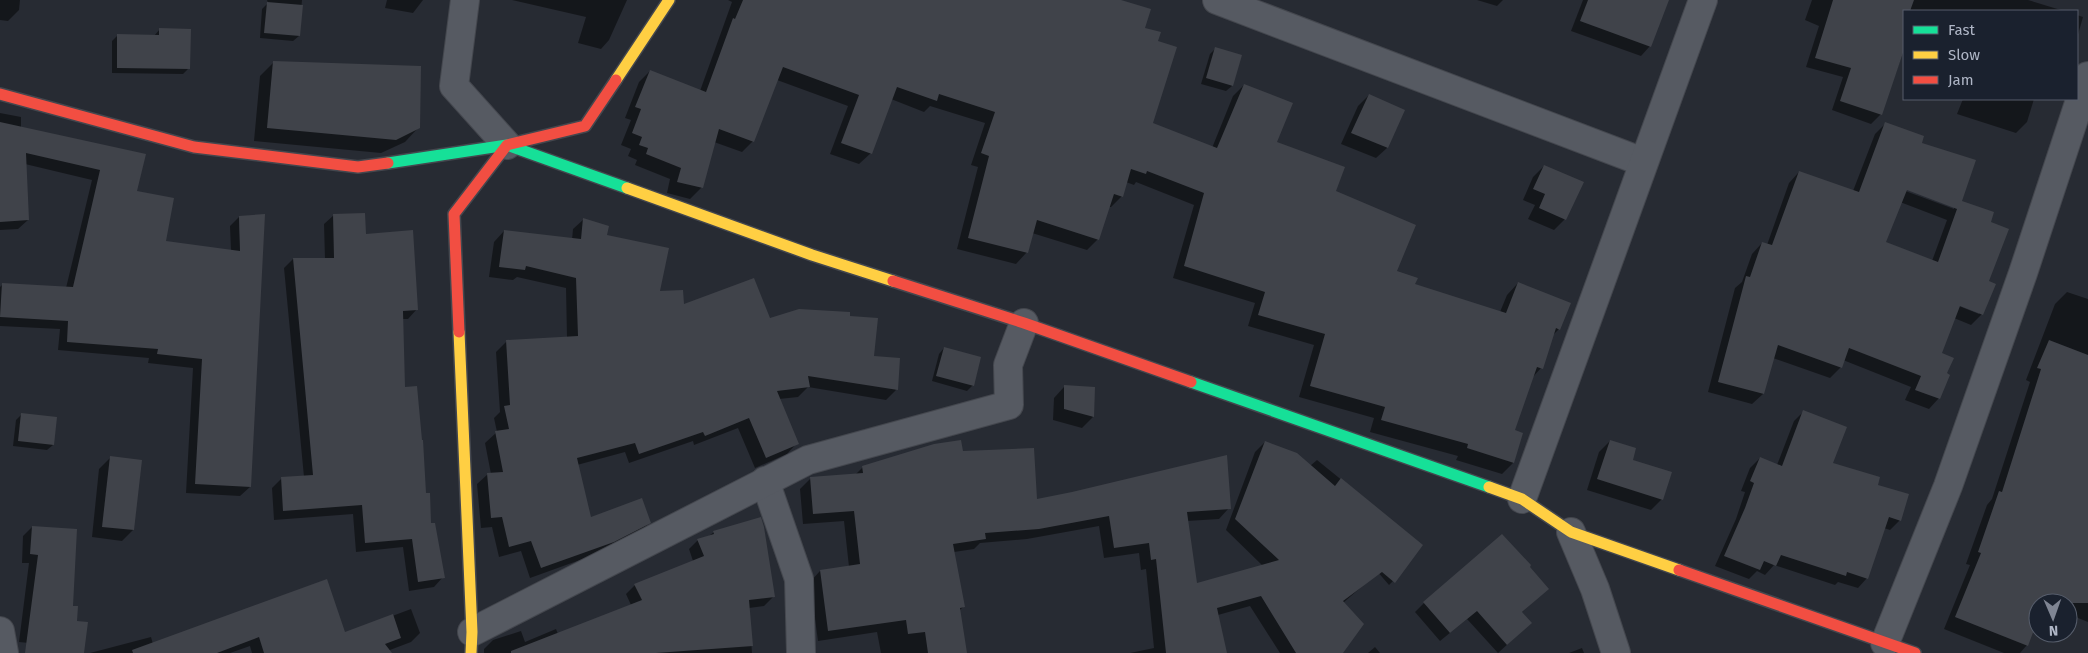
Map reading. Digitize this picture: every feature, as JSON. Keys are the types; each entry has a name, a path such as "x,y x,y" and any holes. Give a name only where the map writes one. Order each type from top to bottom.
{"street":[{"path":"465,0 454,86 506,145 812,255 1024,323 1522,499 1571,532 1915,653"},
{"path":"0,94 194,148 358,167 506,145 584,126 669,0"},
{"path":"1217,0 1644,162"},
{"path":"1522,499 1703,0"},
{"path":"1885,643 1954,468 2023,273 2088,76"},
{"path":"506,145 454,214 471,642 765,481 808,460 1010,405 1008,365 1024,323"},
{"path":"765,481 799,579 801,653"},
{"path":"1571,532 1595,589 1616,653"},
{"path":"0,631 4,653"}],"building":[{"path":"743,0 1121,0 1151,9 1145,28 1161,32 1158,41 1177,47 1153,123 1217,148 1244,84 1293,103 1277,142 1345,167 1336,191 1416,225 1397,271 1418,278 1415,284 1506,313 1518,282 1571,303 1560,330 1556,328 1543,369 1537,367 1515,430 1523,433 1514,463 1467,448 1468,444 1381,420 1385,407 1310,386 1325,334 1258,315 1265,292 1184,266 1204,193 1147,171 1146,174 1131,169 1123,197 1114,194 1099,240 1037,220 1028,253 968,238 989,156 981,153 995,112 939,94 937,101 897,87 872,154 841,143 859,95 783,67 754,142 719,129 703,188 677,182 681,168 646,154 648,148 639,145 642,137 632,133 641,109 635,107 650,70 706,92 733,18 735,19"},
{"path":"1588,0 1669,0 1651,47 1580,21"},
{"path":"1833,0 1914,0 1910,10 1903,10 1903,53 1882,115 1840,101 1851,68 1815,58"},
{"path":"267,2 303,5 300,36 264,33"},
{"path":"159,28 191,29 190,69 117,68 117,34 159,35"},
{"path":"1215,47 1242,55 1233,86 1206,78"},
{"path":"273,61 421,66 420,128 396,140 267,128"},
{"path":"1369,94 1405,110 1388,148 1351,133"},
{"path":"0,122 146,154 137,191 174,198 166,241 240,251 239,216 265,214 251,487 195,484 202,359 157,354 158,349 67,342 68,321 0,317 2,283 73,287 100,170 26,153 29,220 0,222"},
{"path":"1885,122 1924,136 1922,143 1976,160 1962,201 1994,212 1991,222 2009,229 1989,281 1996,284 1983,315 1960,306 1942,353 1954,358 1947,373 1950,375 1940,399 1915,390 1921,376 1849,348 1842,368 1778,345 1764,394 1718,382 1746,276 1750,277 1762,242 1772,245 1799,171 1859,192","holes":["1907,190 1957,209 1938,262 1886,242"]},
{"path":"1544,165 1584,182 1566,220 1539,208 1545,194 1533,189"},
{"path":"365,213 366,234 413,230 418,310 403,311 405,387 417,386 426,493 430,493 431,523 435,523 445,578 418,582 412,539 365,543 362,505 283,511 281,477 313,475 293,258 334,258 333,214"},
{"path":"583,218 609,226 607,235 669,248 660,291 683,290 684,304 754,278 770,318 799,309 850,312 850,316 878,318 874,356 900,358 898,390 808,376 810,387 777,391 799,444 766,458 749,418 705,436 703,432 639,454 635,443 577,458 591,517 642,498 651,523 614,542 541,568 531,541 509,547 502,517 491,518 487,473 503,472 495,431 509,429 504,406 510,405 506,340 578,336 576,278 526,266 525,270 499,267 504,230 581,239"},
{"path":"2049,340 2088,355 2088,603 2078,603 2078,593 2028,593 2028,646 1955,617 1981,553 1978,552 1999,491 2002,492 2041,369 2037,368"},
{"path":"944,347 981,357 974,386 936,376"},
{"path":"1064,385 1095,387 1094,417 1064,409"},
{"path":"1803,410 1847,427 1833,463 1880,477 1878,485 1909,494 1901,521 1889,517 1868,579 1847,572 1846,576 1781,555 1776,566 1764,561 1760,570 1724,556 1745,508 1754,483 1750,481 1760,457 1782,466"},
{"path":"21,413 57,417 54,445 18,441"},
{"path":"961,440 963,451 1034,448 1037,499 1227,455 1231,509 1187,512 1197,583 1279,560 1235,519 1265,441 1297,453 1335,486 1341,478 1423,545 1395,583 1382,572 1343,601 1364,624 1343,653 1296,653 1261,596 1217,608 1227,653 1166,653 1156,559 1151,560 1149,543 1114,548 1109,516 1039,529 985,533 986,539 953,544 965,607 960,608 967,653 928,653 925,632 908,634 906,620 828,631 820,570 860,564 854,511 813,514 810,477 863,473 862,466 934,444"},
{"path":"1610,440 1636,448 1633,460 1672,472 1663,500 1597,479"},
{"path":"110,456 142,460 134,530 102,527"},
{"path":"761,517 775,597 749,600 753,646 656,653 511,653 511,651 642,600 634,584 704,556 697,539 714,534 713,531"},
{"path":"32,526 77,529 73,606 78,606 77,621 88,622 84,653 25,653 38,555 30,554"},
{"path":"1502,534 1531,565 1530,567 1549,589 1522,612 1532,623 1507,645 1477,611 1450,633 1423,602"},
{"path":"327,579 345,632 393,614 401,638 385,644 392,653 264,653 259,637 217,653 133,653 132,650"}],"traffic: fast":[{"path":"388,163 507,145 627,188"},
{"path":"1191,382 1489,487"}],"traffic: slow":[{"path":"616,80 669,0"},
{"path":"627,188 812,255 893,281"},
{"path":"459,332 472,632 471,653"},
{"path":"1489,487 1522,499 1571,532 1679,570"}],"traffic: jam":[{"path":"459,332 454,214 507,145 585,126 616,80"},
{"path":"0,94 194,147 358,167 388,163"},
{"path":"893,281 1024,323 1191,382"},
{"path":"1679,570 1915,653"}]}
